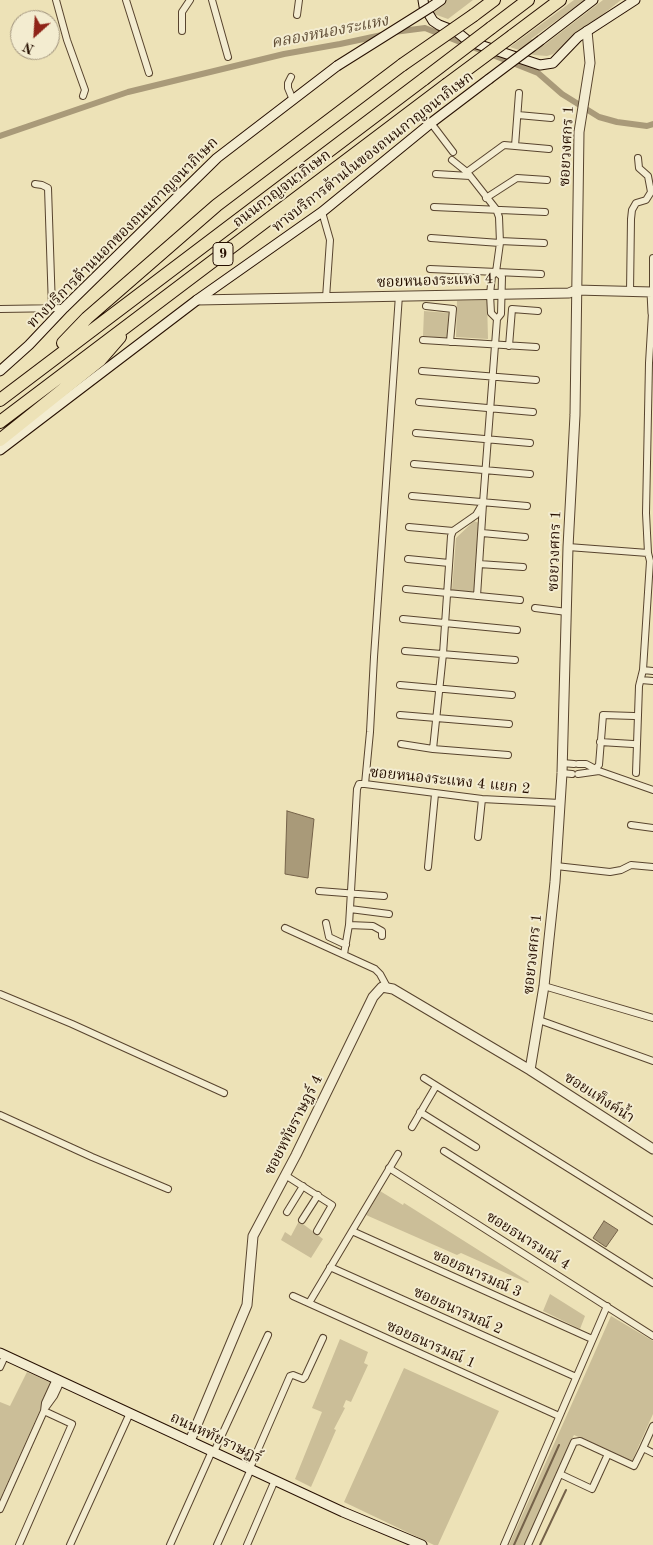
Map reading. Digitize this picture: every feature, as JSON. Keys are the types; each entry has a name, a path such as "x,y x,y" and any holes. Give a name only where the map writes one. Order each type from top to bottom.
{"highway":[{"path":"37,370 87,318 217,205 402,65 494,0"},
{"name":"ถนนกาญจนาภิเษก","path":"0,400 37,370 528,0"},
{"name":"ถนนกาญจนาภิเษก","path":"0,422 560,0"},
{"path":"0,440 100,360 116,344 128,325"}],"street":[{"path":"56,0 84,90 83,96"},
{"path":"126,0 149,73"},
{"path":"182,31 182,12 190,0"},
{"path":"212,0 228,57"},
{"path":"296,15 299,0"},
{"path":"423,0 424,6 433,21 439,25 457,32 468,41 540,65 553,63 578,37 635,0"},
{"name":"ทางบริการด้านนอกของถนนกาญจนาภิเษก","path":"0,371 29,345 64,308 217,158 337,66 441,0"},
{"name":"ทางบริการด้านในของถนนกาญจนาภิเษก","path":"0,450 197,300 322,212 431,123 593,0"},
{"name":"ซอยวงศกร 1","path":"530,1070 544,986 556,866 560,803 569,771 567,612 568,547 575,415 578,132 590,63 587,31"},
{"path":"291,77 288,88 293,100"},
{"path":"516,146 519,93"},
{"path":"518,115 551,118"},
{"path":"431,123 453,157 496,209 499,217 500,242 496,272 492,276 490,294 491,313 497,319"},
{"path":"436,174 469,174 504,145 549,149"},
{"path":"630,292 632,210 636,204 646,200 651,192 651,183 648,176 639,168 638,158"},
{"path":"486,198 517,178 546,180"},
{"path":"35,184 46,186 48,194 52,308"},
{"path":"434,207 545,212"},
{"path":"322,212 330,240 326,298"},
{"path":"431,238 544,243"},
{"path":"636,773 639,686 643,670 652,561 648,554 646,513 649,363 653,313 653,258"},
{"path":"430,269 541,274"},
{"path":"477,596 497,319 501,314 502,277 496,272"},
{"name":"ซอยหนองระแหง 4","path":"197,300 569,293 576,290 652,292"},
{"path":"365,784 399,295"},
{"path":"0,302 0,309 64,308"},
{"path":"426,306 453,309 450,342"},
{"path":"509,346 512,310 538,311"},
{"path":"423,340 536,347"},
{"path":"422,371 536,380"},
{"path":"419,402 533,412"},
{"path":"416,433 530,443"},
{"path":"414,464 530,474"},
{"path":"412,496 527,506"},
{"path":"433,749 443,654 451,536 453,531 476,515 483,503"},
{"path":"409,528 453,531"},
{"path":"482,533 525,537"},
{"path":"568,547 648,554"},
{"path":"408,558 449,563"},
{"path":"479,564 523,567"},
{"path":"406,589 520,600"},
{"path":"535,608 567,612"},
{"path":"403,619 516,630"},
{"path":"405,651 515,660"},
{"path":"643,670 653,671"},
{"path":"641,680 653,681"},
{"path":"400,685 512,695"},
{"path":"400,715 509,724"},
{"path":"597,770 603,715 634,716"},
{"path":"600,742 633,744"},
{"path":"401,744 433,749 508,755"},
{"path":"569,771 576,764 586,764 597,770 653,790"},
{"path":"569,771 597,770"},
{"name":"ซอยหนองระแหง 4 แยก 2","path":"344,954 349,925 357,789 359,784 482,799 560,803"},
{"path":"428,867 435,794"},
{"path":"478,837 482,799"},
{"path":"631,825 653,828"},
{"path":"556,866 610,872 621,870 631,865 653,867"},
{"path":"319,891 350,895 384,896"},
{"path":"350,909 389,914"},
{"path":"326,922 329,937 346,945"},
{"path":"349,925 373,926 382,931 382,936"},
{"path":"285,928 375,969 387,987 394,989 530,1070"},
{"path":"544,986 653,1018"},
{"name":"ซอยหทัยราษฎร์ 4","path":"190,1441 247,1305 253,1236 374,997 382,987 387,987"},
{"path":"0,994 81,1028 224,1093"},
{"path":"539,1020 653,1061"},
{"name":"ซอยแท็งค์น้ำ","path":"530,1070 653,1149"},
{"path":"424,1078 653,1221"},
{"path":"412,1127 436,1086"},
{"path":"420,1112 476,1148"},
{"path":"0,1115 168,1189"},
{"path":"444,1151 653,1283"},
{"path":"309,1303 398,1154"},
{"name":"ซอยธนารมณ์ 4","path":"389,1168 653,1336"},
{"path":"285,1175 332,1205 317,1231"},
{"path":"286,1212 303,1186"},
{"path":"302,1220 318,1195"},
{"name":"ซอยธนารมณ์ 3","path":"352,1231 592,1339"},
{"name":"ซอยธนารมณ์ 2","path":"330,1267 576,1377"},
{"name":"ซอยธนารมณ์ 1","path":"292,1296 559,1416"},
{"path":"502,1545 607,1306"},
{"path":"170,1545 268,1335"},
{"path":"217,1545 290,1376 305,1378 323,1338"},
{"path":"0,1367 3,1354"},
{"name":"ถนนหทัยราษฎร์","path":"3,1354 250,1469 418,1544"},
{"path":"0,1509 45,1409 54,1396 58,1380"},
{"path":"19,1545 72,1424 45,1409"},
{"path":"70,1545 130,1413"},
{"path":"528,1545 574,1442 580,1441 634,1466 653,1426"},
{"path":"643,1448 653,1453"},
{"path":"560,1474 592,1489 608,1454"},
{"path":"247,1545 276,1480"}],"shaded area":[{"path":"446,0 473,0 448,19 434,14 431,10"},
{"path":"574,0 585,0 531,39 543,46 603,0 621,0 553,54 547,56 534,55 510,47"},
{"path":"487,300 488,339 456,337 457,301"},
{"path":"424,311 449,313 447,338 423,336"},
{"path":"474,521 479,523 474,592 452,590 456,538"},
{"path":"287,811 314,819 308,878 285,874"},
{"path":"380,1191 403,1205 404,1203 529,1282 461,1253 457,1255 366,1215"},
{"path":"299,1221 323,1239 311,1258 281,1240 285,1232 291,1236"},
{"path":"604,1221 618,1230 606,1247 593,1238"},
{"path":"550,1294 585,1316 580,1329 543,1311"},
{"path":"611,1316 653,1341 653,1414 632,1461 574,1435 560,1474 527,1545 509,1545"},
{"path":"340,1339 368,1352 364,1363 368,1365 351,1402 346,1400 343,1407 345,1408 334,1429 336,1430 311,1487 295,1479 322,1412 312,1408"},
{"path":"404,1368 499,1411 438,1545 434,1545 344,1502"},
{"path":"27,1372 52,1383 0,1499 0,1402 10,1406"}],"waterway":[{"name":"คลองหนองระแหง","path":"394,32 425,28 538,73 562,94 599,117 617,122 647,126 653,124"},
{"name":"คลองหนองระแหง","path":"0,136 128,92 284,54 382,35"},
{"path":"514,1545 559,1445"},
{"path":"540,1545 566,1490"}]}
